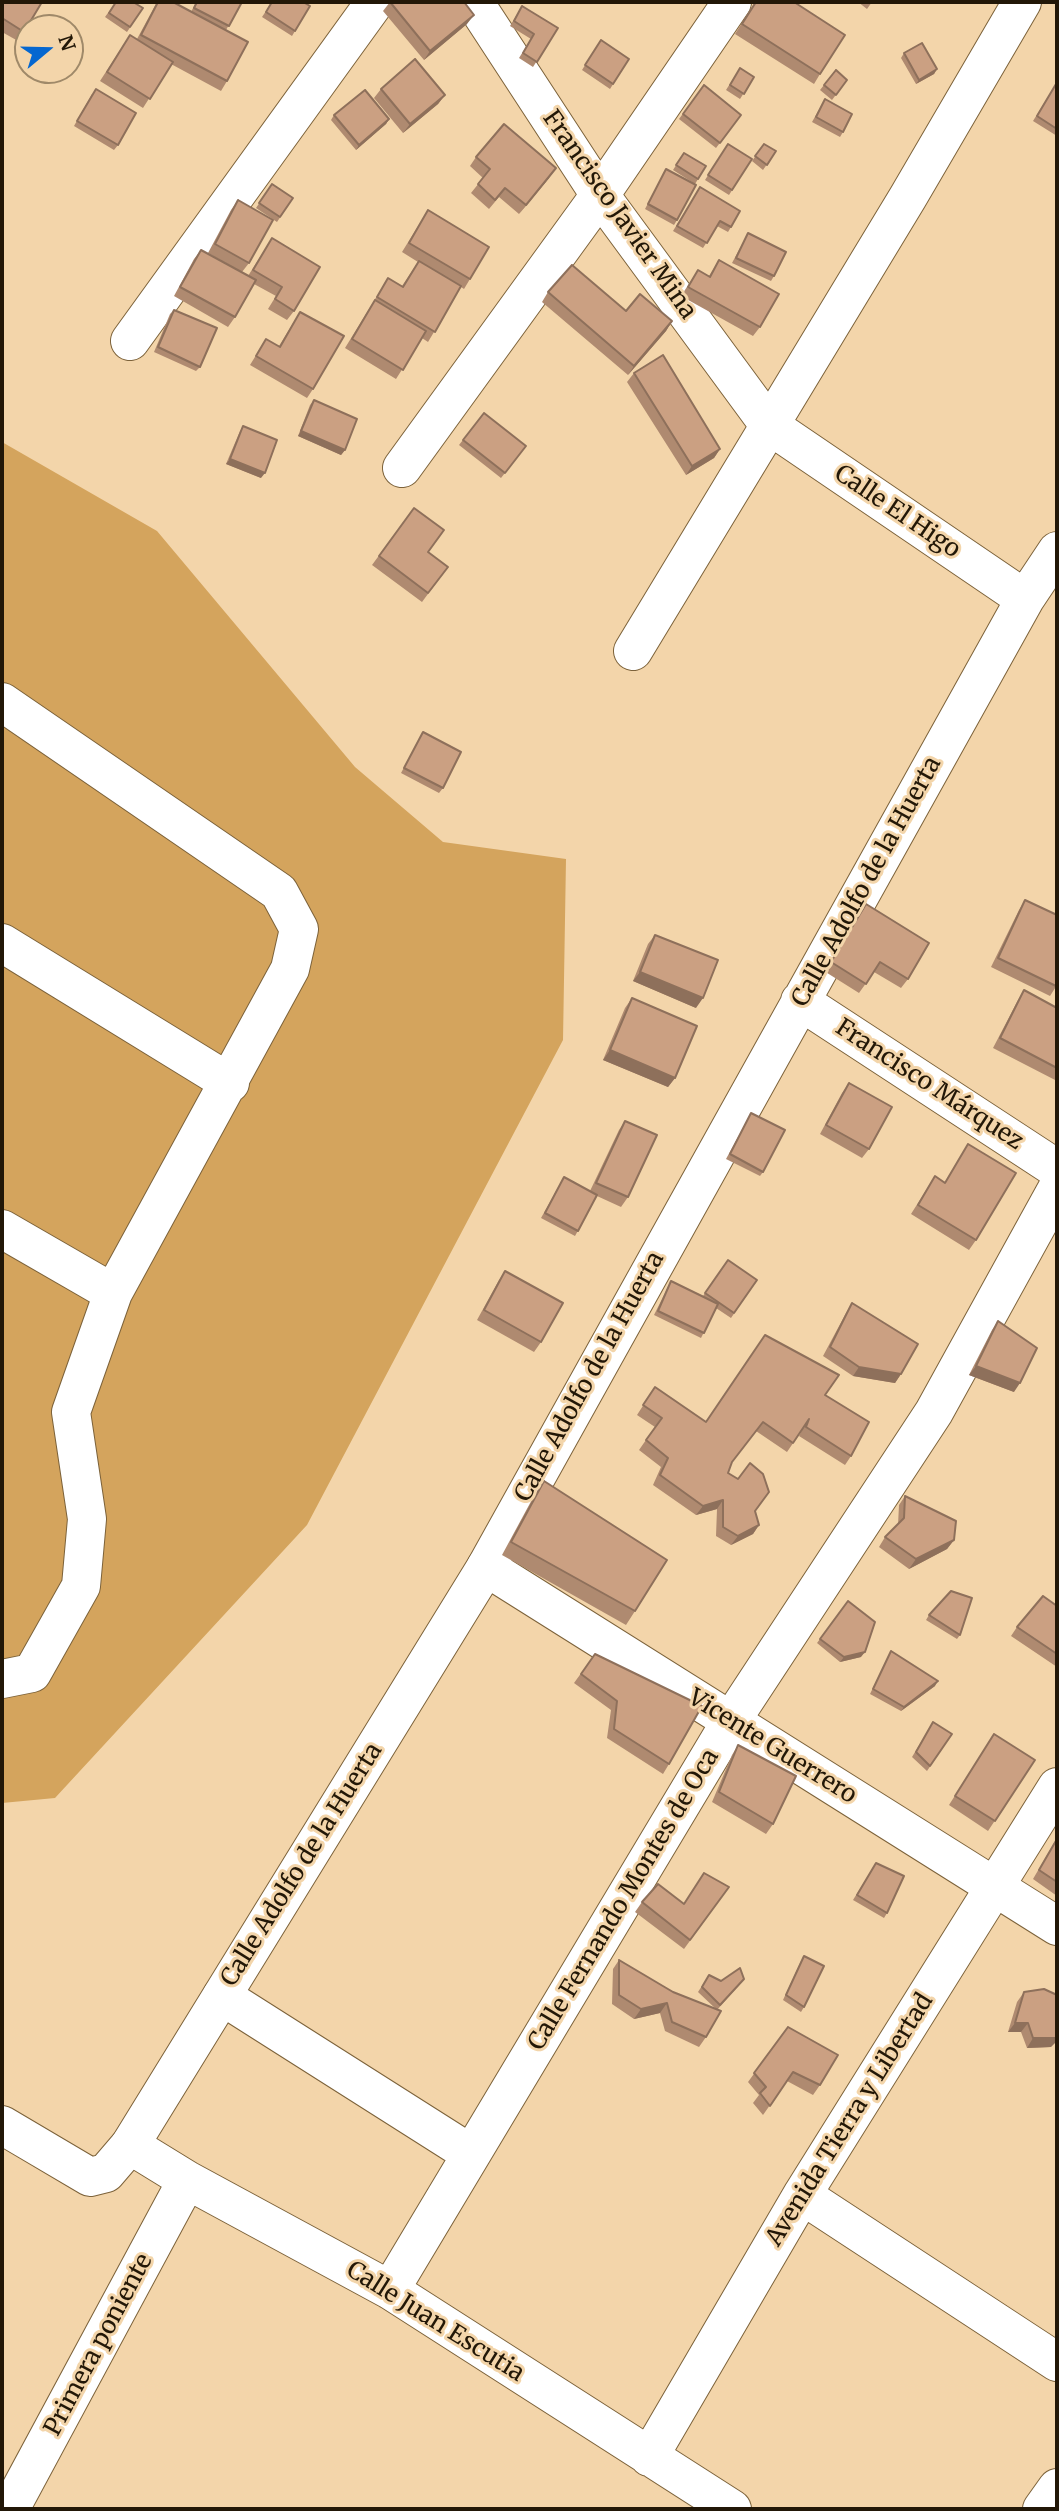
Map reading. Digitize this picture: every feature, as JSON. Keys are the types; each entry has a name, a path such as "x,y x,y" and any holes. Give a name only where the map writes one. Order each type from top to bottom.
{"street":[{"path":"130,341 375,2"},
{"name":"Francisco Javier Mina","path":"474,2 600,195 769,425"},
{"path":"402,468 600,195 732,2"},
{"path":"633,651 908,197 1022,2"},
{"name":"Calle El Higo","path":"769,425 1026,599"},
{"name":"Calle Adolfo de la Huerta","path":"2,2124 90,2177 106,2173 130,2145 486,1567 800,1001 1026,599 1057,551"},
{"path":"2,702 279,892 299,929 290,969 113,1293 71,1412 86,1518 80,1586 32,1673 2,1679"},
{"path":"2,943 230,1083"},
{"name":"Francisco Márquez","path":"800,1001 1057,1169"},
{"name":"Calle Fernando Montes de Oca","path":"390,2290 731,1721 933,1412 1057,1189"},
{"path":"2,1229 113,1293"},
{"name":"Vicente Guerrero","path":"486,1567 1057,1926"},
{"name":"Avenida Tierra y Libertad","path":"649,2457 802,2195 1057,1787"},
{"path":"222,1996 471,2154"},
{"name":"Calle Juan Escutia","path":"130,2145 187,2180 390,2290 732,2509"},
{"name":"Primera poniente","path":"10,2509 187,2180"},
{"path":"802,2195 1057,2362"},
{"path":"1042,2509 1057,2488"}],"shaded area":[{"path":"2,442 157,531 355,767 443,842 566,859 563,1040 307,1525 55,1798 2,1803"}],"building":[{"path":"2,2 42,2 35,14 14,14 14,26 2,18"},
{"path":"116,2 133,2 143,8 130,27 109,13"},
{"path":"158,2 173,2 248,42 227,81 141,35"},
{"path":"197,2 242,2 229,26 194,8"},
{"path":"272,2 303,2 310,6 295,31 266,12"},
{"path":"390,2 464,2 474,15 430,51"},
{"path":"756,2 794,2 845,35 820,74 742,24"},
{"path":"522,6 558,28 537,62 523,53 534,34 514,21"},
{"path":"130,35 173,62 150,99 107,72"},
{"path":"601,40 629,59 613,84 585,65"},
{"path":"922,43 937,69 919,80 904,53"},
{"path":"415,59 445,95 410,124 381,89"},
{"path":"740,68 754,77 744,94 730,85"},
{"path":"836,70 847,80 836,95 824,85"},
{"path":"704,85 741,115 720,143 683,114"},
{"path":"1057,85 1057,129 1037,116"},
{"path":"96,89 136,113 118,145 77,121"},
{"path":"365,90 389,119 359,145 334,115"},
{"path":"825,99 852,114 843,132 816,117"},
{"path":"504,124 556,168 526,205 505,188 495,200 478,184 490,169 476,157"},
{"path":"728,144 752,159 732,190 708,175"},
{"path":"764,144 776,151 767,165 755,156"},
{"path":"684,153 706,166 698,179 676,165"},
{"path":"666,169 696,185 677,220 648,204"},
{"path":"272,184 293,198 280,217 259,203"},
{"path":"700,187 740,211 731,227 720,221 707,243 677,226"},
{"path":"238,200 273,220 249,263 215,244"},
{"path":"428,210 489,247 470,279 409,243"},
{"path":"748,233 786,252 774,276 736,258"},
{"path":"272,238 320,267 294,311 275,299 282,287 253,270"},
{"path":"201,250 256,280 235,317 180,287"},
{"path":"719,260 779,294 760,327 688,287 698,270 710,277"},
{"path":"419,261 461,286 435,332 377,297 388,278 403,287"},
{"path":"572,265 626,311 640,294 672,321 634,366 548,292"},
{"path":"375,300 426,331 403,370 352,339"},
{"path":"174,310 217,328 200,367 158,347"},
{"path":"300,312 344,336 313,389 256,356 266,339 280,347"},
{"path":"663,355 720,449 692,466 634,373"},
{"path":"314,400 357,419 345,450 301,431"},
{"path":"484,413 526,446 505,473 463,440"},
{"path":"243,426 277,440 265,473 230,459"},
{"path":"414,508 444,530 428,552 448,567 428,593 379,556"},
{"path":"423,732 461,752 443,788 404,768"},
{"path":"1025,900 1057,915 1056,986 998,958"},
{"path":"866,904 929,943 908,979 880,962 866,984 831,962"},
{"path":"655,935 718,960 703,998 640,972"},
{"path":"1024,990 1057,1008 1057,1068 1000,1038"},
{"path":"632,998 697,1026 675,1078 610,1050"},
{"path":"849,1083 892,1107 869,1149 826,1125"},
{"path":"751,1113 785,1130 763,1172 730,1154"},
{"path":"625,1121 657,1135 628,1197 596,1183"},
{"path":"968,1144 1016,1173 976,1240 918,1205 935,1176 945,1183"},
{"path":"564,1177 597,1195 578,1231 545,1213"},
{"path":"728,1260 757,1280 734,1313 705,1293"},
{"path":"505,1271 563,1303 541,1342 484,1310"},
{"path":"671,1281 718,1304 704,1333 658,1311"},
{"path":"852,1303 918,1344 901,1374 859,1367 830,1347"},
{"path":"998,1321 1037,1348 1020,1383 976,1366"},
{"path":"765,1335 839,1375 825,1395 869,1422 851,1456 806,1427 809,1419 793,1443 763,1422 732,1462 728,1473 738,1479 750,1463 763,1474 769,1492 755,1511 759,1525 738,1536 723,1527 723,1500 703,1506 660,1475 668,1458 646,1440 662,1418 643,1405 655,1387 706,1422"},
{"path":"544,1481 667,1560 635,1611 511,1542"},
{"path":"905,1496 956,1521 954,1540 916,1559 885,1537 904,1518"},
{"path":"951,1591 972,1598 960,1635 929,1615"},
{"path":"1043,1596 1057,1606 1057,1654 1017,1627"},
{"path":"848,1601 875,1622 865,1652 844,1657 820,1639"},
{"path":"891,1651 938,1681 904,1707 873,1689"},
{"path":"595,1654 702,1706 669,1764 614,1729 617,1701 581,1674"},
{"path":"933,1722 952,1734 930,1766 916,1752"},
{"path":"994,1734 1035,1760 995,1821 955,1796"},
{"path":"738,1745 796,1776 773,1824 719,1792"},
{"path":"1057,1839 1057,1882 1039,1870"},
{"path":"876,1863 904,1876 887,1913 857,1895"},
{"path":"704,1873 729,1887 690,1940 642,1902 658,1884 684,1904"},
{"path":"804,1956 824,1966 804,2007 786,1995"},
{"path":"619,1960 673,1992 721,2011 706,2037 672,2022 667,2003 641,2009 619,1995"},
{"path":"740,1968 744,1979 720,2005 702,1987 709,1975 721,1981"},
{"path":"1044,1989 1057,1995 1057,2038 1033,2038 1028,2023 1015,2023 1024,1992"},
{"path":"788,2027 838,2055 820,2085 793,2072 770,2106 760,2093 766,2087 754,2073"}]}
